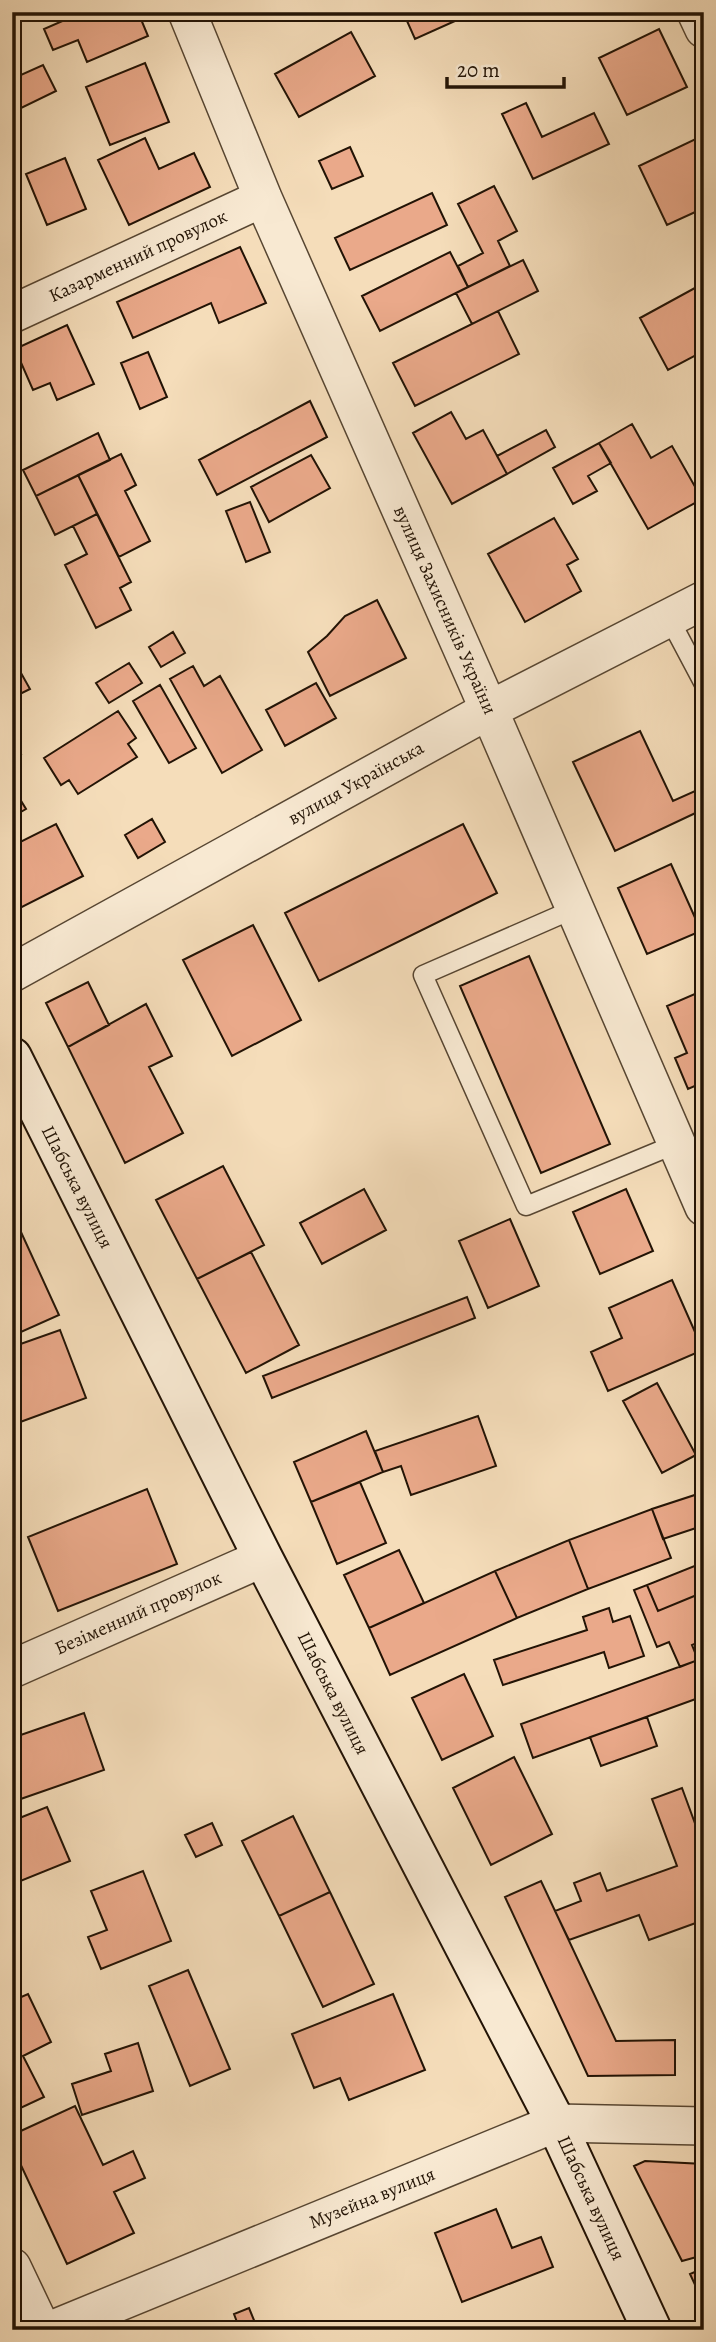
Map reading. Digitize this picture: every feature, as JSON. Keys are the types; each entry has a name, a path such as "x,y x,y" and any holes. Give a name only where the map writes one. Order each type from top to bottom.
{"main road":[{"name":"Шабська вулиця","path":"12,1057 263,1558 556,2123 652,2330"}],"street":[{"name":"вулиця Захисників України","path":"187,12 263,198 704,1207"},
{"path":"696,12 704,29"},
{"name":"Казарменний провулок","path":"12,314 263,198"},
{"name":"вулиця Українська","path":"12,973 489,710 704,600"},
{"name":"Безіменний провулок","path":"12,1669 263,1558"},
{"name":"Музейна вулиця","path":"51,2330 556,2123 704,2126"},
{"path":"12,2267 42,2330"}],"lane":[{"path":"669,618 704,684"},
{"path":"575,909 423,975 526,1206 676,1144"}],"building":[{"path":"83,12 138,12 148,36 87,62 78,40 53,50 44,29"},
{"path":"403,12 475,12 415,39"},
{"path":"659,29 687,87 627,115 599,58"},
{"path":"351,32 375,76 299,117 275,74"},
{"path":"12,57 21,75 43,65 56,91 15,111 12,106"},
{"path":"145,63 169,122 110,145 86,87"},
{"path":"526,103 542,137 594,113 609,144 533,179 502,114"},
{"path":"704,135 704,208 667,225 639,166"},
{"path":"145,138 159,169 194,153 210,187 129,225 98,160"},
{"path":"350,147 363,176 332,189 319,161"},
{"path":"65,158 86,209 47,225 26,174"},
{"path":"494,186 517,231 498,241 510,266 468,287 458,266 483,253 458,204"},
{"path":"432,193 447,225 350,270 335,238"},
{"path":"240,247 266,303 219,323 211,303 133,338 117,302"},
{"path":"450,252 468,287 380,331 362,296"},
{"path":"523,260 538,291 472,324 456,293"},
{"path":"704,283 704,351 668,370 640,318"},
{"path":"498,311 519,354 415,406 393,363"},
{"path":"67,325 94,384 57,400 50,383 33,390 15,349"},
{"path":"148,352 167,397 140,409 121,363"},
{"path":"310,401 327,437 217,495 199,460"},
{"path":"451,412 466,439 483,430 507,474 452,504 413,433"},
{"path":"632,424 651,458 672,446 702,499 648,529 599,443"},
{"path":"546,430 555,447 507,474 497,456"},
{"path":"98,433 110,460 36,496 23,470"},
{"path":"599,443 611,463 588,476 597,491 573,504 553,468"},
{"path":"121,454 136,485 125,491 150,541 119,557 78,475"},
{"path":"311,455 330,488 269,522 251,487"},
{"path":"78,475 97,514 55,535 36,496"},
{"path":"250,502 270,552 246,562 226,511"},
{"path":"97,514 131,582 120,588 131,610 96,628 65,565 87,554 73,526"},
{"path":"554,518 578,559 567,565 581,591 525,622 488,554"},
{"path":"377,600 406,658 330,696 308,652 345,616"},
{"path":"173,632 185,653 161,667 149,647"},
{"path":"12,657 30,689 12,698"},
{"path":"129,663 142,683 109,703 96,683"},
{"path":"193,666 204,686 220,676 262,750 222,773 170,679"},
{"path":"316,683 336,718 285,746 266,710"},
{"path":"160,685 196,748 169,763 133,701"},
{"path":"118,711 136,738 128,744 137,757 78,794 69,780 61,785 44,758"},
{"path":"640,731 673,801 704,787 704,809 615,851 573,762"},
{"path":"12,738 21,754 12,759"},
{"path":"12,786 26,809 12,817"},
{"path":"152,819 165,842 138,858 125,835"},
{"path":"56,824 83,876 20,908 12,892 12,846"},
{"path":"463,824 497,893 319,981 285,913"},
{"path":"671,864 701,931 647,954 618,888"},
{"path":"253,925 301,1020 232,1056 183,960"},
{"path":"529,956 610,1144 541,1173 460,986"},
{"path":"88,982 109,1025 68,1047 46,1003"},
{"path":"704,990 704,1082 688,1089 675,1058 687,1053 667,1006"},
{"path":"146,1004 172,1056 149,1067 183,1133 125,1163 68,1047"},
{"path":"223,1166 264,1245 197,1279 156,1200"},
{"path":"364,1189 386,1230 322,1264 300,1223"},
{"path":"626,1189 653,1251 600,1274 573,1212"},
{"path":"15,1219 59,1315 12,1336 12,1220"},
{"path":"510,1219 539,1286 488,1308 459,1241"},
{"path":"251,1252 299,1345 246,1373 197,1279"},
{"path":"672,1280 703,1350 608,1391 591,1352 622,1338 609,1308"},
{"path":"467,1297 475,1318 272,1398 263,1376"},
{"path":"60,1330 86,1398 12,1425 12,1347"},
{"path":"657,1383 696,1455 662,1473 623,1401"},
{"path":"478,1416 496,1466 411,1495 401,1466 383,1472 375,1451"},
{"path":"366,1431 383,1472 311,1502 294,1462"},
{"path":"360,1482 386,1543 337,1564 311,1502"},
{"path":"147,1489 177,1564 58,1611 28,1537"},
{"path":"704,1492 704,1545 696,1528 663,1539 652,1509"},
{"path":"652,1509 671,1558 588,1589 569,1540"},
{"path":"569,1540 588,1589 517,1618 495,1571"},
{"path":"399,1550 424,1603 369,1628 344,1575"},
{"path":"697,1565 704,1581 704,1592 658,1611 647,1585"},
{"path":"495,1571 517,1618 390,1675 369,1628"},
{"path":"647,1585 658,1611 704,1592 704,1640 692,1645 698,1660 680,1667 669,1642 657,1647 634,1590"},
{"path":"609,1608 613,1622 630,1616 644,1656 609,1668 604,1652 503,1685 494,1660 587,1630 583,1617"},
{"path":"698,1660 704,1675 704,1696 533,1758 521,1724"},
{"path":"464,1674 493,1736 442,1760 412,1698"},
{"path":"84,1713 104,1770 12,1802 12,1738"},
{"path":"647,1717 657,1746 601,1766 590,1737"},
{"path":"514,1757 552,1834 491,1865 453,1788"},
{"path":"682,1788 704,1848 704,1920 649,1940 639,1915 569,1940 555,1911 581,1901 574,1883 600,1873 607,1891 677,1866 652,1799"},
{"path":"47,1807 70,1861 18,1882 12,1867 12,1821"},
{"path":"293,1816 330,1892 279,1916 242,1841"},
{"path":"212,1823 222,1845 196,1857 185,1835"},
{"path":"143,1871 171,1941 101,1969 88,1937 107,1930 91,1891"},
{"path":"541,1881 616,2041 675,2040 675,2075 588,2076 505,1897"},
{"path":"330,1892 374,1984 323,2007 279,1916"},
{"path":"188,1970 230,2069 190,2086 149,1986"},
{"path":"28,1994 51,2042 23,2056 44,2097 12,2112 12,2001"},
{"path":"393,1994 425,2070 349,2100 340,2078 314,2088 292,2034"},
{"path":"138,2043 153,2091 82,2115 72,2084 111,2071 105,2054"},
{"path":"75,2106 103,2165 133,2151 145,2178 114,2192 134,2233 67,2264 12,2146 12,2135"},
{"path":"645,2161 704,2164 704,2255 682,2261 634,2166"},
{"path":"496,2209 512,2248 541,2237 553,2267 462,2302 435,2233"},
{"path":"704,2268 704,2304 690,2274"},
{"path":"249,2308 258,2330 240,2330 234,2314"}]}
